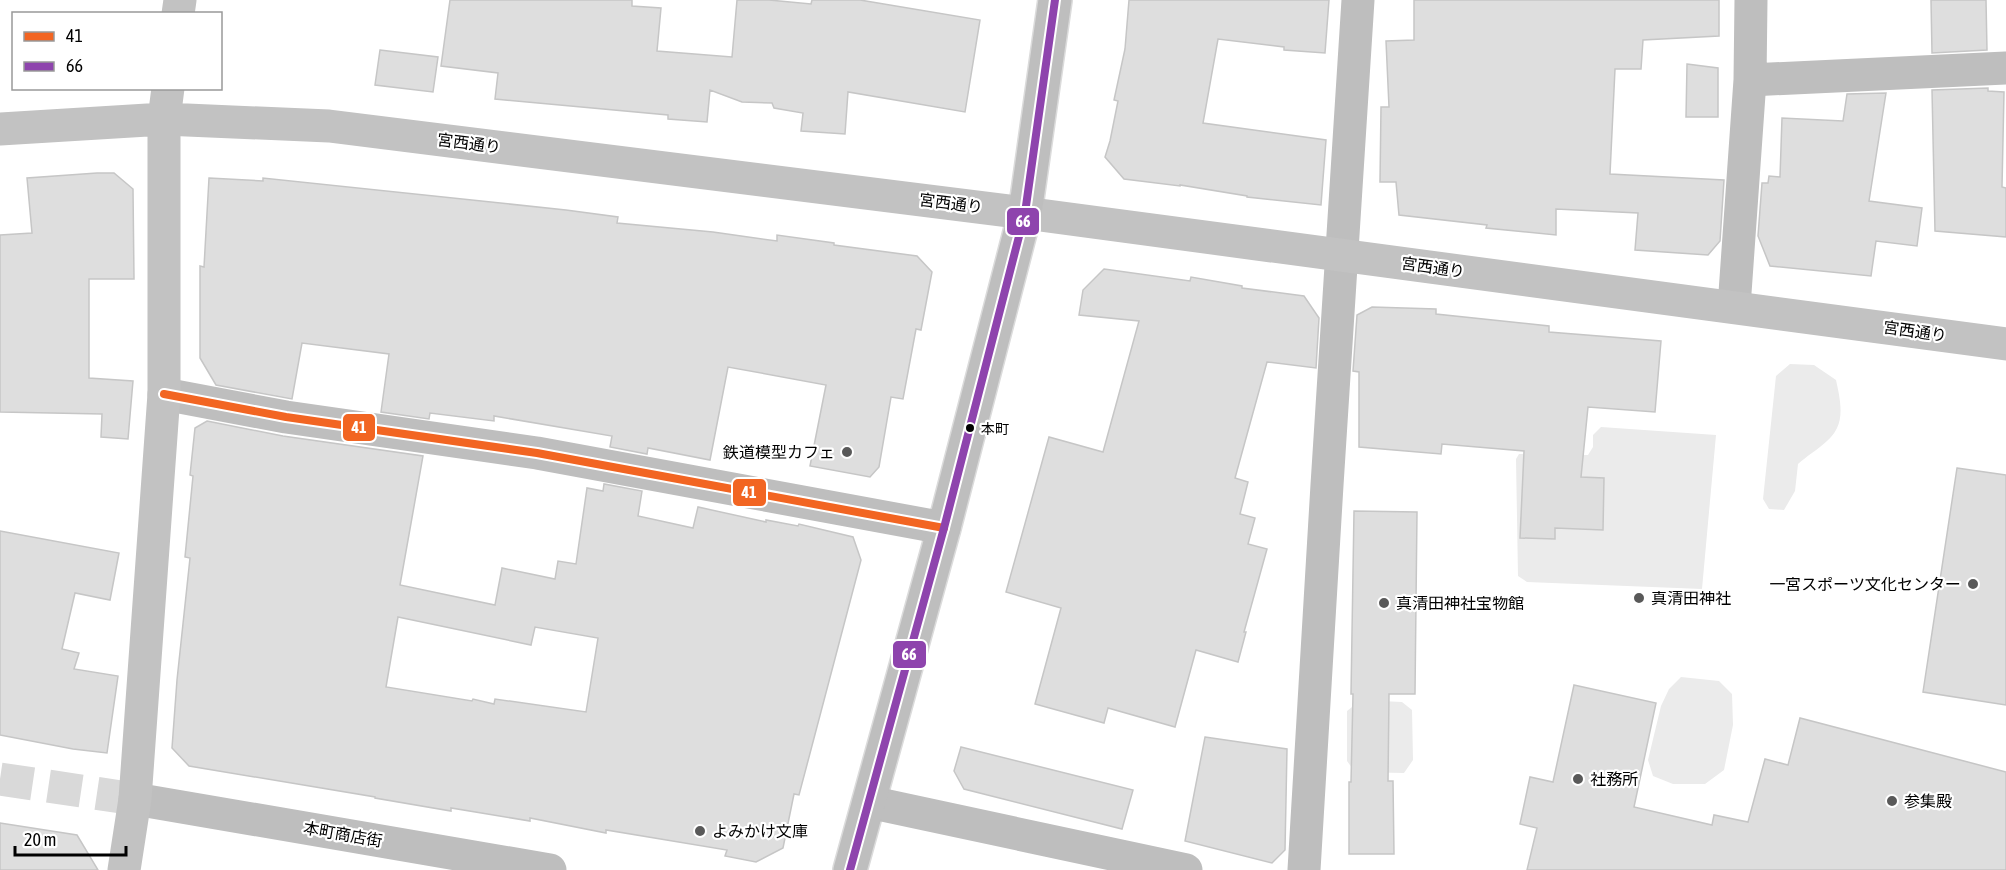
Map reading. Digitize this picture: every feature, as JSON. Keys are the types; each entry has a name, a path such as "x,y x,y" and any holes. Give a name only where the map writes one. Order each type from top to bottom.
{"main road":[{"path":"850,870 944,528 1025,213 1055,0"},
{"path":"1304,870 1358,0"},
{"path":"1734,307 1750,80 1751,0"},
{"path":"1750,80 2006,68"},
{"path":"165,394 286,417 537,453 944,528"},
{"name":"本町商店街","path":"135,799 550,870"},
{"path":"869,802 1186,870"}],"street":[{"name":"宮西通り","path":"0,129 166,104 1025,213 2006,344"},
{"path":"124,870 135,799 165,394 166,104"}],"shaded area":[{"path":"1790,364 1814,365 1836,380 1840,417 1837,428 1830,438 1798,464 1795,491 1784,510 1769,509 1763,499 1776,376"},
{"path":"1601,427 1716,435 1702,589 1527,582 1518,576 1516,459 1519,454 1588,455 1593,447 1593,435"},
{"path":"1681,677 1719,681 1732,694 1733,725 1724,770 1705,784 1673,784 1653,776 1648,760 1661,706 1669,689"},
{"path":"1361,700 1402,702 1412,710 1413,760 1404,773 1355,772 1347,761 1347,711"}],"building":[{"path":"450,0 632,0 632,6 661,8 657,51 732,57 737,0 811,4 812,0 860,0 980,20 965,112 848,92 845,134 801,131 803,113 774,108 772,103 742,102 710,90 707,122 668,119 668,115 495,99 498,73 441,66"},
{"path":"1129,0 1329,0 1325,53 1284,50 1284,47 1218,39 1203,123 1326,140 1321,205 1124,179 1105,157 1118,101 1114,100 1125,49"},
{"path":"1414,0 1719,0 1719,36 1643,40 1641,69 1615,69 1610,174 1724,180 1720,241 1708,255 1635,250 1638,213 1556,209 1556,235 1486,228 1487,225 1399,215 1396,182 1380,182 1381,107 1389,107 1386,41 1414,40"},
{"path":"1931,0 1986,0 1987,50 1932,53"},
{"path":"380,50 438,57 433,92 375,85"},
{"path":"1687,64 1718,68 1718,117 1686,117"},
{"path":"1988,88 1988,91 2004,92 2002,187 2006,188 2006,237 1935,231 1932,90"},
{"path":"1886,93 1869,201 1922,208 1917,246 1876,241 1871,276 1770,266 1758,236 1762,183 1768,183 1769,176 1780,177 1782,118 1843,121 1847,94"},
{"path":"114,173 133,189 134,279 89,279 89,378 133,381 128,439 101,437 102,414 0,412 0,235 32,233 27,178"},
{"path":"209,178 263,181 263,178 566,210 618,217 617,223 777,241 777,235 917,256 932,272 921,330 916,329 903,399 891,397 879,467 870,477 810,466 826,385 728,367 710,460 648,448 647,454 610,447 612,436 494,416 494,421 430,413 429,419 381,412 389,354 302,343 292,399 216,385 200,358 200,266 204,267"},
{"path":"1104,269 1190,281 1191,277 1242,286 1242,288 1304,296 1319,318 1316,368 1267,362 1235,478 1248,482 1240,514 1255,518 1248,544 1267,549 1238,662 1196,650 1175,727 1108,708 1104,723 1035,704 1061,608 1006,592 1049,437 1103,452 1139,321 1079,315 1083,290"},
{"path":"1372,307 1436,309 1436,314 1549,326 1549,332 1661,341 1655,412 1588,407 1581,477 1604,478 1603,530 1555,528 1555,539 1520,538 1524,451 1442,444 1441,454 1359,447 1359,372 1353,371 1357,315"},
{"path":"207,421 283,436 423,456 400,585 495,605 502,568 555,579 558,561 576,564 587,488 603,491 604,484 642,491 638,516 693,528 698,507 766,522 766,520 798,526 799,524 853,537 861,560 799,795 794,794 783,848 756,862 725,856 727,850 606,830 606,833 530,818 530,821 451,808 451,811 189,766 172,748 190,558 185,557 195,428","holes":["398,617 531,645 535,627 598,638 586,712 495,699 494,704 386,687"]},
{"name":"一宮スポーツ文化センター","path":"1957,468 2006,475 2006,705 1923,692"},
{"name":"真清田神社宝物館","path":"1354,511 1417,512 1415,694 1389,694 1388,781 1393,781 1394,854 1349,854"},
{"path":"0,531 119,553 110,600 75,593 62,649 79,653 74,669 118,676 107,753 0,735"},
{"path":"1574,685 1656,703 1634,807 1712,825 1714,815 1748,822 1765,759 1788,765 1800,718 2006,772 2006,870 1527,870 1537,828 1520,824 1530,777 1553,782"},
{"path":"1205,737 1287,749 1285,850 1272,863 1185,841"},
{"path":"961,747 1133,790 1122,829 964,789 954,771"},
{"path":"0,823 77,835 98,870 0,870"}],"tunnel":[{"path":"0,779 135,799"}],"transit line":[{"name":"66","path":"850,870 944,528 1025,213 1055,0"},
{"name":"41","path":"164,394 286,417 537,453 944,528"}],"place":[{"name":"本町","path":"970,428"},
{"name":"鉄道模型カフェ","path":"847,452"},
{"name":"一宮スポーツ文化センター","path":"1973,584"},
{"name":"真清田神社","path":"1639,598"},
{"name":"真清田神社宝物館","path":"1384,603"},
{"name":"社務所","path":"1578,779"},
{"name":"参集殿","path":"1892,801"},
{"name":"よみかけ文庫","path":"700,831"}]}
